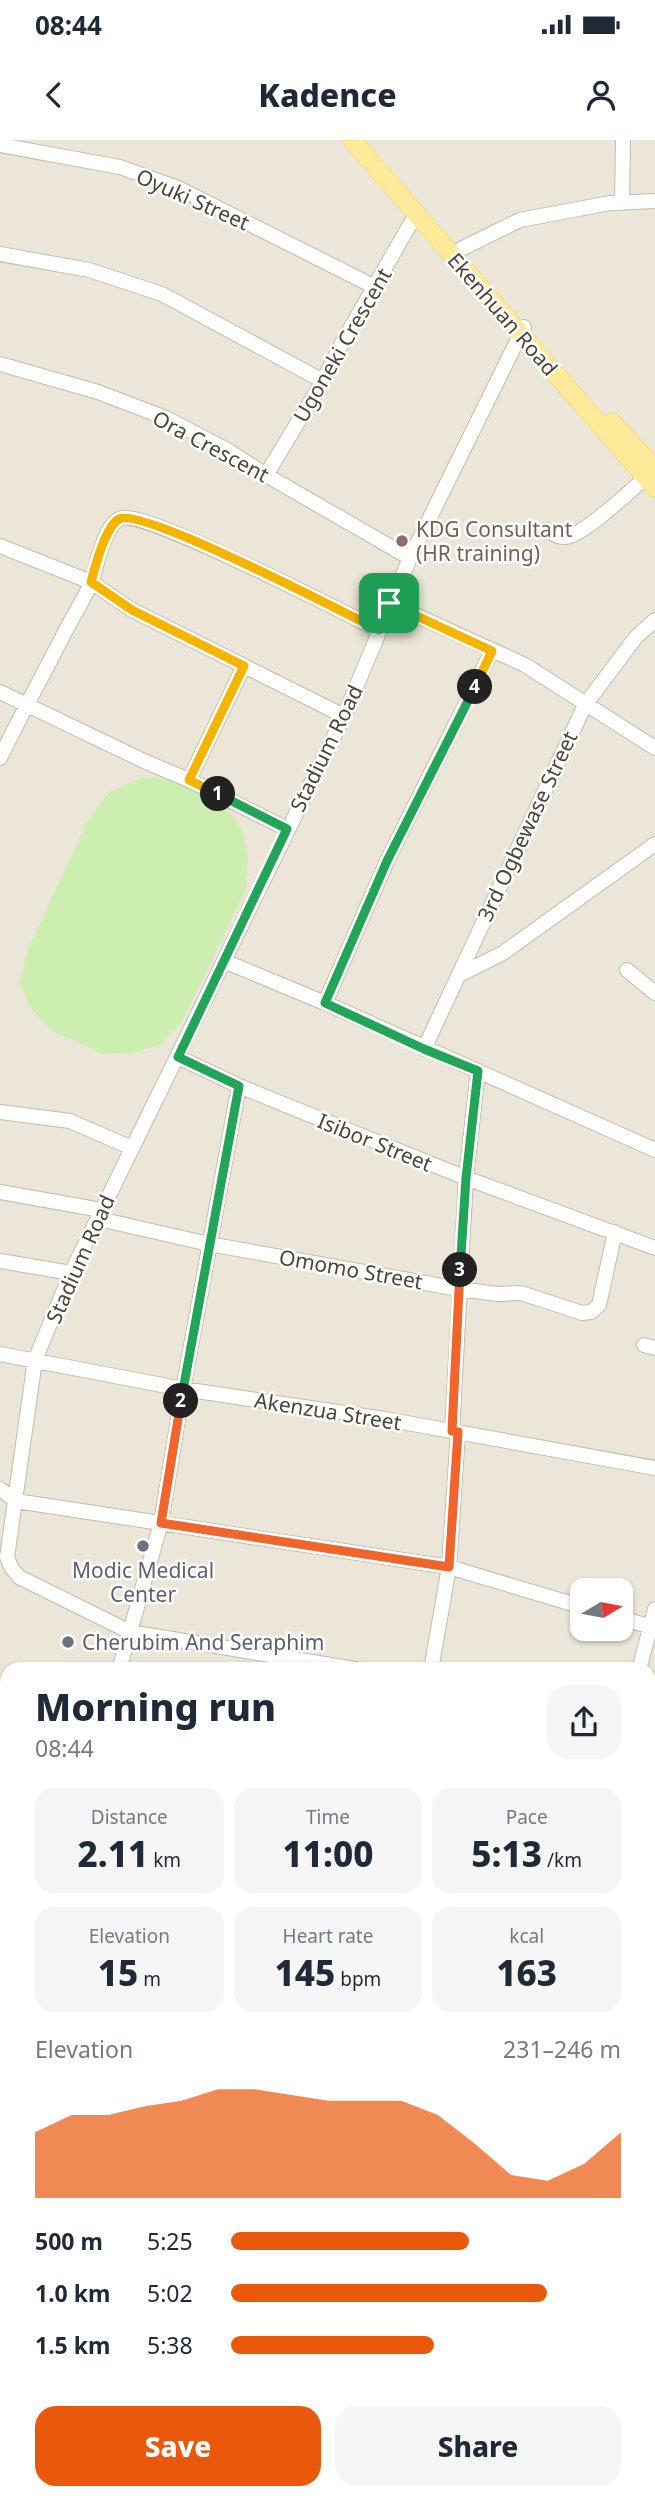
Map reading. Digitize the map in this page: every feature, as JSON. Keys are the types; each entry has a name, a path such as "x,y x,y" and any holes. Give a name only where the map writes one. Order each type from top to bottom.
{"main road":[{"name":"Ekenhuan Road","path":"352,140 652,478"},
{"name":"Ekenhuan Road","path":"368,140 461,249 522,330"}],"street":[{"path":"622,203 623,140"},
{"name":"Oyuki Street","path":"0,145 120,167 178,187 375,287"},
{"path":"461,249 520,220 610,202 655,201"},
{"name":"Ugoneki Crescent","path":"266,475 323,381 341,343 416,214"},
{"path":"0,254 89,270 162,294 323,381"},
{"name":"Stadium Road","path":"312,1662 130,1632 19,1577 11,1567 8,1557 35,1360 71,1273 344,716 389,603 522,330"},
{"name":"Ora Crescent","path":"0,364 97,392 166,418 410,558"},
{"path":"546,530 562,538 574,535 652,478"},
{"path":"0,758 26,703 91,582 97,558 114,522 128,517 208,547 379,630"},
{"path":"0,546 91,582 132,610 344,716"},
{"path":"389,603 525,666 655,748"},
{"name":"3rd Ogbewase Street","path":"424,1049 585,705 636,637 655,620"},
{"path":"325,1003 387,861 492,651"},
{"path":"189,780 244,666"},
{"path":"0,692 287,829"},
{"path":"459,975 503,953 655,844"},
{"path":"225,961 655,1150"},
{"path":"627,970 655,993"},
{"name":"Isibor Street","path":"178,1057 239,1086 466,1178 655,1248"},
{"path":"432,1662 449,1567 459,1289 466,1178 478,1071"},
{"path":"121,1662 161,1523 239,1086"},
{"path":"0,1112 71,1121 132,1148"},
{"name":"Omomo Street","path":"0,1192 209,1244 459,1289 498,1294 521,1293 582,1313 591,1312 599,1305 615,1232"},
{"path":"0,1261 71,1273"},
{"name":"Akenzua Street","path":"0,1354 183,1388 455,1431 655,1468"},
{"path":"0,1489 16,1501 449,1567 570,1603"},
{"path":"642,1662 653,1628 655,1609"},
{"path":"634,1622 653,1628"}],"shaded area":[{"path":"0,140 655,140 655,1662 0,1662"}],"green space":[{"path":"141,778 172,778 222,802 242,829 248,858 246,889 181,1023 160,1045 133,1053 103,1054 51,1030 30,1007 20,982 27,952 89,818 110,792"}],"place":[{"name":"KDG Consultant (HR training)","path":"402,541"},
{"name":"Modic Medical Center","path":"143,1546"},
{"name":"Cherubim And Seraphim","path":"68,1642"}],"route":[{"path":"128,517 208,547 379,630 389,603 492,651 387,861 325,1003 478,1071 466,1178 459,1289 452,1431 458,1432 449,1567 161,1523 239,1086 178,1057 287,829 189,780 244,666 132,610 91,582 97,558 114,522 128,517"}]}
